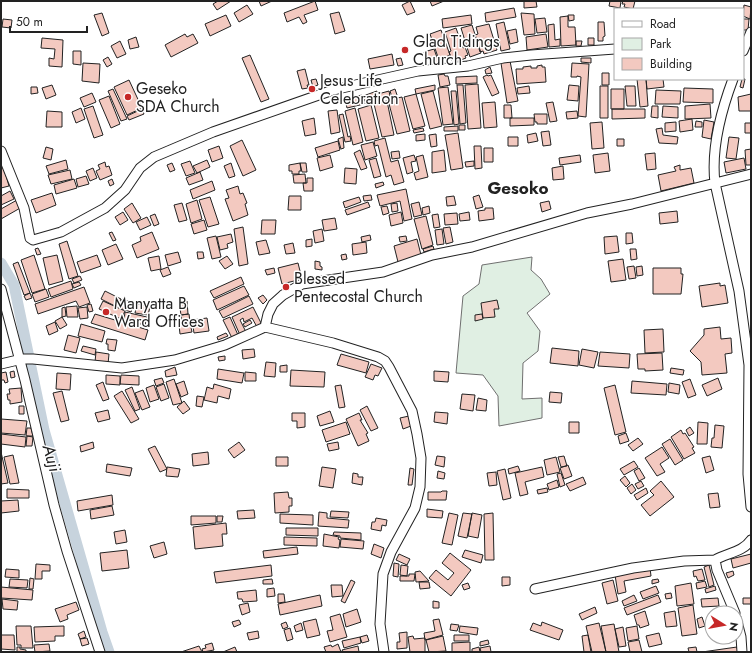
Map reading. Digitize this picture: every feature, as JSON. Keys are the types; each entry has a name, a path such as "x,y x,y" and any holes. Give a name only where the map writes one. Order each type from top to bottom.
{"street":[{"path":"744,46 751,32"},
{"path":"1,151 24,208 30,238 33,240 61,232 106,208 125,190 140,168 154,157 213,132 333,90 418,71 468,66 502,58 614,49"},
{"path":"733,80 727,94 718,132 714,170 715,183 739,291 749,365 748,474 751,507"},
{"path":"265,327 268,314 273,304 283,295 302,284 383,272 432,255 472,247 586,213 632,204 751,174"},
{"path":"1,289 20,359 56,513 100,652"},
{"path":"1,364 20,359 33,359 122,368 176,360 225,345 265,327 333,343 378,357 385,362 412,411 418,434 421,458 420,487 415,508 391,552 383,574 380,624 384,652"},
{"path":"535,589 633,568 684,561 715,560 744,548 751,540"},
{"path":"715,560 717,570 731,605"}],"green space":[{"path":"532,257 531,270 541,279 550,294 527,313 540,331 538,351 523,363 522,399 542,398 542,418 499,426 498,396 483,375 456,373 463,296 479,284 482,265"}],"building":[{"path":"218,1 231,1 217,10 213,4"},
{"path":"259,1 272,1 261,6"},
{"path":"315,1 318,10 304,15 307,22 303,24 299,17 287,22 284,13"},
{"path":"410,1 415,12 407,15 402,5"},
{"path":"430,1 444,1 432,6"},
{"path":"524,1 536,1 537,7 524,8"},
{"path":"610,1 621,1 620,8 609,6"},
{"path":"623,1 635,1 633,8 624,7 625,4 622,4"},
{"path":"247,5 253,14 239,22 234,13"},
{"path":"744,5 751,7 750,19 744,16"},
{"path":"514,8 516,17 486,22 485,13"},
{"path":"339,12 345,31 335,34 330,14"},
{"path":"102,13 109,33 102,36 94,15"},
{"path":"521,13 534,14 535,34 524,35"},
{"path":"226,15 231,26 210,36 205,24"},
{"path":"471,15 472,24 443,28 442,19"},
{"path":"568,15 574,15 574,20 569,21"},
{"path":"568,16 568,27 575,27 576,45 561,46 560,17"},
{"path":"545,18 547,32 537,33 535,19"},
{"path":"3,19 12,20 11,28 2,27"},
{"path":"744,19 749,19 748,30 744,30"},
{"path":"504,22 510,49 501,51 496,24"},
{"path":"598,22 604,22 605,36 603,37 603,41 598,41"},
{"path":"489,24 497,50 484,54 483,51 480,52 475,35 478,34 476,27"},
{"path":"554,24 555,40 560,39 560,46 549,47 548,25"},
{"path":"472,25 481,53 470,57 461,28"},
{"path":"456,28 463,48 465,47 468,55 465,56 466,58 453,63 445,32"},
{"path":"516,29 518,42 510,44 507,31"},
{"path":"441,30 450,55 439,60 430,34"},
{"path":"185,34 187,37 193,34 198,43 171,57 165,45"},
{"path":"546,34 548,47 527,50 526,37"},
{"path":"136,37 139,47 130,49 128,40"},
{"path":"42,38 63,40 62,67 49,66 49,58 54,59 55,49 41,48"},
{"path":"588,38 594,38 594,45 588,45"},
{"path":"120,41 126,54 117,58 111,46"},
{"path":"576,41 582,41 581,46 576,46"},
{"path":"434,49 439,63 435,64 433,58 427,60 424,52"},
{"path":"73,51 81,51 81,65 73,64"},
{"path":"392,54 394,65 370,69 368,59"},
{"path":"250,55 269,99 261,102 242,58"},
{"path":"108,57 112,64 107,67 103,60"},
{"path":"401,58 403,65 398,66 396,59"},
{"path":"581,58 591,58 591,63 581,62"},
{"path":"510,61 518,101 507,103 501,63"},
{"path":"83,63 100,64 99,83 82,81"},
{"path":"572,63 589,64 586,117 578,116 581,77 571,77"},
{"path":"542,65 542,67 545,67 546,82 517,84 516,69 523,69 523,67 531,66 531,68 537,68 537,66"},
{"path":"490,67 492,73 486,74 485,70"},
{"path":"305,69 309,85 307,85 308,88 302,89 297,71"},
{"path":"602,73 609,73 609,85 602,85"},
{"path":"444,74 445,76 448,76 450,85 440,87 438,75"},
{"path":"491,75 499,93 492,96 483,77"},
{"path":"477,76 477,83 456,84 456,77"},
{"path":"316,79 318,85 313,87 311,80"},
{"path":"745,79 743,88 740,87 742,80"},
{"name":"Geseko SDA Church","path":"129,80 142,108 127,115 114,87"},
{"path":"637,80 646,80 648,106 640,107"},
{"path":"646,80 663,80 664,87 647,89"},
{"path":"478,84 481,128 468,129 465,85"},
{"path":"52,85 56,95 46,99 42,88"},
{"path":"435,85 435,90 416,94 415,89"},
{"path":"457,85 463,85 466,123 460,124"},
{"path":"569,85 579,86 578,101 567,100"},
{"path":"529,86 530,93 518,94 517,88"},
{"path":"600,86 608,86 608,118 600,118"},
{"path":"625,86 635,86 636,106 627,106"},
{"path":"31,87 37,87 38,93 31,94"},
{"path":"448,87 453,124 443,125 438,88"},
{"path":"684,88 713,89 713,103 683,102"},
{"path":"113,89 127,119 121,121 108,91"},
{"path":"395,89 397,95 392,97 390,91"},
{"path":"611,89 624,89 624,109 611,109"},
{"path":"656,90 681,91 680,104 655,104"},
{"path":"377,91 378,94 389,91 390,96 366,104 363,96"},
{"path":"433,91 442,126 430,129 421,94"},
{"path":"451,91 456,91 459,124 454,125"},
{"path":"92,93 96,102 84,107 80,98"},
{"path":"416,94 425,126 413,129 404,97"},
{"path":"751,94 751,111 739,111 738,97"},
{"path":"362,95 364,104 347,108 345,99"},
{"path":"109,96 120,124 111,128 99,100"},
{"path":"402,97 410,131 397,134 388,100"},
{"path":"387,101 394,135 382,137 374,104"},
{"path":"495,102 497,127 484,128 482,103"},
{"path":"553,102 557,121 550,122 546,103"},
{"path":"710,104 711,118 685,119 685,106"},
{"path":"371,105 379,138 366,141 358,109"},
{"path":"504,105 511,105 512,118 504,118"},
{"path":"93,106 103,135 94,138 84,109"},
{"path":"652,106 658,106 658,118 651,117"},
{"path":"663,106 678,107 678,118 662,117"},
{"path":"81,108 85,119 76,123 72,112"},
{"path":"355,108 363,142 353,145 345,111"},
{"path":"142,109 144,114 129,120 127,116"},
{"path":"612,109 645,109 645,118 612,119"},
{"path":"337,110 340,132 331,134 328,111"},
{"path":"47,111 62,112 62,127 46,127"},
{"path":"577,111 578,118 567,119 566,112"},
{"path":"343,114 348,137 350,136 351,141 345,142 339,115"},
{"path":"534,114 547,114 547,124 537,124 537,122 535,122"},
{"path":"314,118 316,134 305,136 302,121"},
{"path":"510,118 534,118 534,125 510,126"},
{"path":"692,119 693,130 680,132 679,121"},
{"path":"704,120 714,122 711,139 702,137"},
{"path":"696,121 702,122 702,127 695,127"},
{"path":"602,122 604,148 592,149 590,123"},
{"path":"676,122 676,131 665,132 665,123"},
{"path":"745,123 751,123 751,133 745,133"},
{"path":"459,125 465,125 465,130 459,130"},
{"path":"458,126 458,131 444,131 444,127"},
{"path":"423,128 424,131 414,133 413,130"},
{"path":"662,128 663,135 678,137 677,144 659,143 656,129"},
{"path":"549,131 551,145 543,146 541,132"},
{"path":"458,133 463,168 451,170 445,135"},
{"path":"536,133 538,141 528,143 527,135"},
{"path":"425,134 425,140 416,141 416,135"},
{"path":"436,134 437,146 431,147 429,135"},
{"path":"343,137 344,148 341,149 338,139"},
{"path":"508,137 518,137 518,146 508,146"},
{"path":"729,137 739,138 736,159 726,158"},
{"path":"385,138 391,162 398,160 404,182 394,185 391,175 386,177 378,145 375,146 374,141"},
{"path":"617,139 624,139 624,146 617,146"},
{"path":"242,140 256,170 243,176 230,146"},
{"path":"338,141 340,150 318,157 315,148"},
{"path":"373,142 377,156 365,160 361,145"},
{"path":"219,146 223,158 212,162 208,150"},
{"path":"474,146 481,146 482,168 475,169"},
{"path":"46,147 53,149 51,160 43,158"},
{"path":"484,148 493,148 493,162 484,162"},
{"path":"751,149 751,165 746,165 745,150"},
{"path":"360,150 367,168 361,170 354,153"},
{"path":"444,150 446,171 432,173 432,152"},
{"path":"399,151 400,158 392,159 391,152"},
{"path":"608,153 610,171 595,173 593,155"},
{"path":"655,153 656,169 647,170 645,154"},
{"path":"330,155 333,167 320,171 317,158"},
{"path":"414,155 416,161 411,162 413,172 407,174 403,158"},
{"path":"423,155 428,177 416,180 414,173 419,171 416,157"},
{"path":"580,155 581,162 560,165 559,158"},
{"path":"376,158 381,176 374,178 369,160"},
{"path":"744,158 746,169 726,173 724,162"},
{"path":"66,160 68,169 49,174 46,166"},
{"path":"207,160 210,167 197,173 193,166"},
{"path":"190,161 195,173 186,176 181,164"},
{"path":"474,161 474,166 466,167 465,162"},
{"path":"105,162 106,167 109,166 112,175 100,180 96,171 100,169 98,165"},
{"path":"172,163 175,170 170,172 167,165"},
{"path":"231,163 235,176 229,178 224,166"},
{"path":"300,163 301,171 299,171 299,174 292,174 292,171 289,171 289,165"},
{"path":"300,163 306,163 307,172 302,172"},
{"path":"1,165 3,165 9,186 1,188"},
{"path":"680,165 680,170 691,168 694,183 661,191 658,175 676,171 674,167"},
{"path":"563,166 564,179 553,180 552,168"},
{"path":"93,168 97,178 90,181 86,171"},
{"path":"345,168 357,169 356,184 344,183"},
{"path":"70,170 72,179 51,184 48,175"},
{"path":"200,172 203,180 189,185 186,178"},
{"path":"305,174 306,183 294,183 293,175"},
{"path":"86,176 89,184 78,187 76,179"},
{"path":"307,178 313,178 313,191 304,191 303,183 307,183"},
{"path":"74,179 77,188 56,194 54,185"},
{"path":"112,179 114,184 110,186 108,181"},
{"path":"212,181 215,190 193,199 190,190"},
{"path":"383,182 384,185 376,188 375,184"},
{"path":"238,186 240,194 243,193 247,203 245,204 248,215 233,221 225,199 229,198 226,190"},
{"path":"406,189 412,219 404,221 400,201 380,206 377,195"},
{"path":"10,191 14,199 1,205 1,196"},
{"path":"52,193 56,205 36,213 31,200"},
{"path":"371,195 372,200 364,201 363,196"},
{"path":"479,195 483,207 476,209 473,197"},
{"path":"289,196 301,196 301,210 288,210"},
{"path":"454,196 456,205 447,206 446,197"},
{"path":"210,197 219,224 208,227 199,200"},
{"path":"359,197 361,202 345,208 343,202"},
{"path":"17,200 22,207 1,219 1,209"},
{"path":"197,200 202,219 191,223 186,204"},
{"path":"549,201 551,209 542,212 540,203"},
{"path":"368,202 370,207 347,215 345,210"},
{"path":"419,202 422,215 414,217 411,204"},
{"path":"132,203 141,218 133,223 124,209"},
{"path":"182,203 187,220 179,222 174,205"},
{"path":"397,203 398,211 392,212 391,204"},
{"path":"387,206 389,213 383,215 381,207"},
{"path":"429,206 430,213 423,215 422,208"},
{"path":"485,208 493,208 494,219 479,221 478,211 485,210"},
{"path":"677,211 678,222 660,224 659,213"},
{"path":"123,212 128,220 120,225 115,217"},
{"path":"401,212 403,223 391,226 389,215"},
{"path":"469,212 470,220 460,221 459,214"},
{"path":"457,213 458,224 445,225 444,214"},
{"path":"155,214 159,224 154,226 150,216"},
{"path":"438,214 440,227 434,228 432,215"},
{"path":"426,216 433,245 422,249 414,219"},
{"path":"147,217 151,225 140,230 136,222"},
{"path":"335,218 337,229 324,231 322,220"},
{"path":"204,220 207,230 194,234 191,224"},
{"path":"262,220 276,220 275,234 261,234"},
{"path":"243,227 248,264 239,266 234,229"},
{"path":"450,227 453,242 446,244 443,228"},
{"path":"322,229 324,241 315,243 313,231"},
{"path":"442,229 444,244 437,245 435,230"},
{"path":"112,232 116,240 113,241 109,233"},
{"path":"152,232 159,249 137,258 132,245 141,241 140,237"},
{"path":"626,233 632,233 633,243 626,244"},
{"path":"231,234 233,242 227,244 228,248 220,250 217,237"},
{"path":"370,235 371,240 362,242 361,237"},
{"path":"216,236 221,257 212,259 207,238"},
{"path":"406,236 407,241 400,242 399,237"},
{"path":"617,236 619,252 605,254 604,237"},
{"path":"312,239 312,246 306,247 306,240"},
{"path":"417,239 421,255 398,262 394,246"},
{"path":"266,240 270,253 259,255 256,242"},
{"path":"67,241 78,276 69,279 59,244"},
{"path":"366,242 367,253 353,255 352,244"},
{"path":"293,243 295,253 286,254 284,245"},
{"path":"116,244 123,259 108,265 102,250"},
{"path":"433,246 434,249 424,252 423,249"},
{"path":"38,248 41,254 37,255 35,249"},
{"path":"630,249 636,249 637,259 631,260"},
{"path":"178,252 181,262 168,266 165,255"},
{"path":"197,252 203,252 204,258 198,259"},
{"path":"346,254 347,259 342,260 341,255"},
{"path":"34,255 45,289 32,293 21,260"},
{"path":"57,255 63,281 49,285 43,258"},
{"path":"97,255 101,266 81,273 77,262"},
{"path":"159,256 161,269 151,271 148,258"},
{"path":"227,256 233,264 225,269 219,261"},
{"path":"623,259 626,280 611,282 608,261"},
{"path":"315,261 320,262 322,270 315,269"},
{"path":"18,262 30,293 24,295 13,264"},
{"path":"298,263 302,279 282,284 278,268"},
{"path":"634,266 636,278 629,279 627,267"},
{"path":"642,266 643,275 637,276 636,267"},
{"path":"168,267 171,274 163,277 160,270"},
{"path":"274,268 275,273 267,275 265,270"},
{"path":"653,268 681,268 681,274 683,274 681,294 653,294"},
{"path":"80,276 82,280 74,283 72,279"},
{"path":"241,277 244,284 214,298 210,291"},
{"path":"71,281 73,289 51,297 48,289"},
{"path":"79,282 81,285 74,288 72,284"},
{"path":"720,283 720,286 725,285 728,303 702,307 699,286"},
{"path":"244,286 249,295 217,310 213,300"},
{"path":"84,287 90,303 79,307 76,301 38,314 35,304"},
{"path":"46,289 49,297 35,302 32,294"},
{"path":"105,291 121,299 117,307 101,299"},
{"path":"30,293 32,298 26,300 24,296"},
{"path":"263,295 267,300 263,304 258,298"},
{"path":"249,296 253,304 223,318 219,311"},
{"path":"122,299 134,303 131,312 119,308"},
{"path":"497,300 499,309 494,309 495,317 483,318 481,303"},
{"path":"103,301 125,311 121,319 99,309"},
{"path":"187,301 188,314 181,315 179,302"},
{"path":"91,304 93,311 89,312 87,305"},
{"path":"137,304 150,307 148,315 135,313"},
{"path":"77,306 78,317 67,317 66,307"},
{"path":"65,307 66,316 62,317 62,308"},
{"path":"87,307 88,318 80,319 78,308"},
{"path":"253,307 262,325 257,327 252,318 244,322 243,318 240,320 246,332 240,335 232,317"},
{"path":"125,312 147,317 145,325 124,320"},
{"path":"95,314 148,330 145,340 91,323"},
{"path":"189,314 190,322 182,323 181,315"},
{"path":"482,314 483,319 475,321 475,315"},
{"path":"62,317 67,325 60,329 55,321"},
{"path":"230,317 238,335 232,338 223,320"},
{"path":"207,318 209,331 194,333 192,320"},
{"path":"250,320 252,323 245,327 243,324"},
{"path":"55,322 58,331 49,335 46,326"},
{"path":"190,323 192,332 180,334 179,325"},
{"path":"81,324 105,331 102,342 78,336"},
{"path":"720,327 721,339 731,338 732,353 725,354 727,373 702,375 701,362 690,351 704,335 704,329"},
{"path":"663,329 664,352 645,353 644,330"},
{"path":"226,333 228,336 218,340 217,337"},
{"path":"68,335 80,338 76,353 64,350"},
{"path":"107,339 117,340 115,351 108,350 108,344 106,344"},
{"path":"83,346 96,349 95,355 81,351"},
{"path":"552,348 579,351 578,366 550,363"},
{"path":"254,349 255,357 243,359 242,350"},
{"path":"582,349 598,352 594,368 579,365"},
{"path":"96,352 109,354 108,364 95,362"},
{"path":"600,352 630,354 629,368 598,366"},
{"path":"662,353 663,370 645,371 645,369 638,369 637,354"},
{"path":"341,354 369,362 366,373 337,365"},
{"path":"225,356 225,360 219,361 218,357"},
{"path":"266,362 276,363 275,377 264,376"},
{"path":"371,364 382,368 378,376 375,375 373,380 365,377"},
{"path":"287,365 287,372 280,372 280,366"},
{"path":"175,367 177,375 166,377 165,371"},
{"path":"671,368 684,370 683,375 670,373"},
{"path":"218,369 244,373 242,383 217,379"},
{"path":"291,370 325,372 324,387 290,386"},
{"path":"14,371 15,377 11,378 10,372"},
{"path":"434,371 449,372 448,382 434,381"},
{"path":"6,372 8,382 5,383 4,380 1,380 1,373"},
{"path":"245,372 256,373 256,381 245,381"},
{"path":"57,373 71,374 70,390 56,389"},
{"path":"106,375 120,376 120,385 106,384"},
{"path":"121,375 139,376 139,385 120,384"},
{"path":"162,378 164,383 156,386 154,380"},
{"path":"718,378 722,389 707,396 702,385"},
{"path":"174,379 182,403 173,405 166,382"},
{"path":"690,379 696,395 688,398 682,382"},
{"path":"184,381 188,394 181,397 176,384"},
{"path":"632,381 667,384 666,395 631,393"},
{"path":"103,382 109,399 103,401 96,385"},
{"path":"669,383 680,385 679,394 668,392"},
{"path":"164,384 169,398 161,401 156,387"},
{"path":"214,384 231,389 229,399 218,396 217,403 204,400 207,387 213,389"},
{"path":"154,385 159,399 150,402 146,388"},
{"path":"341,385 345,407 339,408 335,386"},
{"path":"615,385 626,432 615,435 604,388"},
{"path":"132,387 140,409 135,411 125,390"},
{"path":"21,388 22,402 10,404 7,394 10,394 9,389"},
{"path":"143,390 150,407 142,410 135,393"},
{"path":"62,391 69,420 61,422 53,393"},
{"path":"122,391 139,419 131,423 114,396"},
{"path":"550,392 562,393 561,403 549,402"},
{"path":"462,394 475,395 473,411 460,409"},
{"path":"197,396 204,397 202,407 196,406"},
{"path":"478,398 487,400 486,411 476,410"},
{"path":"184,401 190,409 183,414 177,407"},
{"path":"19,406 24,406 24,414 19,414"},
{"path":"367,406 378,428 371,431 360,410"},
{"path":"108,410 110,419 98,422 95,413"},
{"path":"330,411 334,422 320,426 317,416"},
{"path":"435,412 448,413 447,424 434,422"},
{"path":"292,413 305,413 305,427 297,428 297,421 292,421"},
{"path":"359,413 362,420 360,420 368,433 366,434 369,441 358,446 346,419"},
{"path":"409,416 411,426 403,429 400,418"},
{"path":"1,419 27,421 25,435 1,433"},
{"path":"346,422 350,434 326,442 322,430"},
{"path":"569,422 579,422 579,433 569,433"},
{"path":"698,422 708,423 707,444 697,444"},
{"path":"715,425 724,426 722,448 711,447 712,438 714,438"},
{"path":"690,427 694,433 689,436 686,430"},
{"path":"27,428 31,428 33,436 26,436"},
{"path":"681,430 683,434 685,433 694,447 692,448 695,453 684,459 671,437"},
{"path":"626,433 629,441 620,444 618,436"},
{"path":"1,434 26,437 25,447 1,444"},
{"path":"27,436 33,437 32,446 26,446"},
{"path":"638,438 643,444 633,451 628,445"},
{"path":"670,439 683,460 675,465 662,444"},
{"path":"93,442 94,448 81,452 80,446"},
{"path":"239,442 245,450 234,458 228,450"},
{"path":"338,442 339,449 329,451 327,444"},
{"path":"155,446 167,469 160,472 148,449"},
{"path":"662,447 669,458 660,464 665,472 657,476 645,458"},
{"path":"1,452 8,483 1,484"},
{"path":"208,452 209,464 193,466 192,454"},
{"path":"13,455 19,483 10,484 4,457"},
{"path":"437,456 445,457 444,467 435,465"},
{"path":"564,456 567,466 561,467 558,457"},
{"path":"710,456 714,470 706,473 702,458"},
{"path":"276,457 288,457 288,466 276,466"},
{"path":"556,457 560,472 547,475 544,460"},
{"path":"634,461 638,467 624,475 620,469"},
{"path":"107,464 132,468 130,476 106,472"},
{"path":"568,465 572,476 564,479 560,468"},
{"path":"518,466 520,471 509,474 508,469"},
{"path":"167,467 180,469 178,477 166,476"},
{"path":"322,467 336,469 333,488 319,486"},
{"path":"542,467 544,477 525,482 528,494 520,496 515,473"},
{"path":"410,468 414,469 412,485 408,485"},
{"path":"639,468 645,478 639,481 634,471"},
{"path":"505,469 511,498 503,500 497,471"},
{"path":"438,471 445,473 444,479 437,478"},
{"path":"496,472 497,485 489,486 487,473"},
{"path":"353,473 358,474 358,477 363,477 362,485 352,483"},
{"path":"561,473 565,485 560,487 557,474"},
{"path":"625,476 630,483 626,487 620,480"},
{"path":"583,477 586,484 570,491 566,484"},
{"path":"557,480 559,487 549,490 547,484"},
{"path":"641,481 644,486 638,489 635,484"},
{"path":"661,481 674,497 650,516 641,505 654,495 650,491"},
{"path":"632,484 636,490 631,494 627,488"},
{"path":"547,488 548,492 538,494 537,490"},
{"path":"646,488 648,493 637,500 634,495"},
{"path":"7,489 29,490 29,498 7,498"},
{"path":"447,491 446,500 428,500 428,492"},
{"path":"288,492 289,498 292,498 292,506 289,506 289,512 275,513 274,493"},
{"path":"718,493 720,507 710,508 708,494"},
{"path":"112,495 113,505 78,511 77,501"},
{"path":"18,500 19,511 1,513 1,501"},
{"path":"112,506 114,515 91,519 90,510"},
{"path":"427,509 443,511 442,518 427,517"},
{"path":"254,510 255,518 238,519 237,511"},
{"path":"331,511 349,512 348,518 330,517"},
{"path":"319,512 327,513 327,518 349,520 348,528 318,526"},
{"path":"449,513 458,515 452,545 442,543"},
{"path":"463,513 472,514 467,538 458,536"},
{"path":"472,513 482,515 478,538 468,536"},
{"path":"493,513 494,560 485,560 484,514"},
{"path":"280,514 313,515 313,525 280,523"},
{"path":"191,516 216,516 216,523 191,525"},
{"path":"217,516 223,516 222,522 217,522"},
{"path":"376,518 387,520 386,526 382,525 381,531 371,529 372,522 375,522"},
{"path":"226,523 227,534 222,534 223,546 195,549 193,527"},
{"path":"286,528 318,528 318,536 286,535"},
{"path":"125,530 127,542 116,544 114,532"},
{"path":"334,532 361,533 361,540 340,538 340,536 333,535"},
{"path":"324,534 339,537 339,548 323,546"},
{"path":"284,537 317,538 317,546 284,545"},
{"path":"341,539 364,541 363,549 340,547"},
{"path":"164,542 167,554 154,558 150,546"},
{"path":"374,544 384,548 381,558 371,554"},
{"path":"297,547 298,554 264,558 263,551"},
{"path":"127,550 129,568 102,571 100,553"},
{"path":"465,550 483,555 481,563 462,557"},
{"path":"450,553 471,570 451,596 429,578 436,570 448,580 454,573 442,563"},
{"path":"399,554 410,559 407,565 396,560"},
{"path":"751,554 751,563 733,568 731,559"},
{"path":"394,563 399,564 398,577 393,576"},
{"path":"36,564 50,565 50,571 42,571 42,579 35,579"},
{"path":"271,565 272,576 216,583 214,572"},
{"path":"401,565 408,566 407,576 400,575"},
{"path":"709,565 714,585 709,587 704,567"},
{"path":"650,568 651,576 624,581 626,592 618,594 615,575"},
{"path":"6,569 19,570 19,578 5,577"},
{"path":"702,569 705,580 698,581 696,576 694,577 693,571"},
{"path":"420,571 429,581 416,582 415,572"},
{"path":"733,571 734,575 728,578 726,573"},
{"path":"409,574 415,574 414,581 400,581 400,576 409,576"},
{"path":"502,577 510,577 510,585 502,586"},
{"path":"30,578 34,579 33,589 29,589"},
{"path":"10,579 28,580 27,588 9,587"},
{"path":"272,579 273,584 263,584 263,580"},
{"path":"658,579 659,582 652,584 652,580"},
{"path":"351,580 355,582 345,603 341,601"},
{"path":"613,580 618,601 607,604 602,583"},
{"path":"705,581 707,587 697,589 696,583"},
{"path":"419,582 429,582 430,588 420,589"},
{"path":"468,583 470,588 464,590 462,585"},
{"path":"691,583 694,604 677,606 675,586"},
{"path":"331,585 342,585 343,596 332,597"},
{"path":"656,586 659,593 643,599 640,592"},
{"path":"715,586 716,590 706,593 705,589"},
{"path":"1,587 33,590 32,600 1,598"},
{"path":"274,588 275,596 267,597 267,589"},
{"path":"256,590 257,601 243,602 242,599 238,599 237,592"},
{"path":"671,593 672,598 666,599 665,594"},
{"path":"278,594 284,594 285,602 278,603"},
{"path":"320,595 322,606 280,615 278,604"},
{"path":"634,595 637,601 624,606 622,601"},
{"path":"658,595 661,602 627,615 624,608"},
{"path":"718,598 719,605 704,605 704,607 702,607 701,599"},
{"path":"743,598 751,598 751,604 743,604"},
{"path":"2,599 18,601 17,610 3,609"},
{"path":"433,601 439,602 439,608 433,608"},
{"path":"76,602 79,610 67,615 68,619 60,622 55,609"},
{"path":"248,603 250,612 242,615 239,605"},
{"path":"693,605 697,634 682,636 678,608"},
{"path":"595,607 597,613 582,620 579,614"},
{"path":"357,609 361,622 346,627 343,614"},
{"path":"645,611 649,625 640,628 639,625 637,625 634,615"},
{"path":"675,611 677,626 666,627 664,613"},
{"path":"340,614 347,637 330,642 327,631 333,630 330,617"},
{"path":"702,617 704,626 699,628 697,619"},
{"path":"316,619 320,635 307,638 303,622"},
{"path":"439,619 443,635 425,640 424,633 435,631 433,620"},
{"path":"239,620 241,624 234,627 232,622"},
{"path":"286,622 288,627 283,629 281,624"},
{"path":"542,622 563,630 559,640 530,630 533,623 541,626"},
{"path":"301,623 303,630 296,632 294,626"},
{"path":"599,623 606,652 592,652 586,626"},
{"path":"451,624 459,625 457,631 450,630"},
{"path":"614,624 619,652 606,652 601,626"},
{"path":"16,626 31,626 33,648 21,648 21,645 17,645"},
{"path":"64,626 64,636 55,636 55,641 35,642 34,627"},
{"path":"460,626 478,628 477,635 459,632"},
{"path":"637,626 639,639 628,641 626,628"},
{"path":"623,627 626,646 619,647 615,629"},
{"path":"290,628 293,639 287,641 284,630"},
{"path":"84,631 86,637 80,639 78,634"},
{"path":"258,631 259,638 249,640 247,633"},
{"path":"407,632 407,648 397,649 397,642 400,642 399,633"},
{"path":"659,633 662,644 649,647 646,636"},
{"path":"1,635 14,635 15,650 1,649"},
{"path":"367,635 369,641 362,643 360,637"},
{"path":"454,635 469,635 469,641 454,641"},
{"path":"588,635 591,652 584,652 582,636"},
{"path":"413,636 414,639 425,638 425,652 410,652 408,637"},
{"path":"443,636 446,651 429,652 426,640"},
{"path":"360,637 361,643 344,648 342,641"},
{"path":"87,638 89,644 82,646 80,639"},
{"path":"488,640 489,644 480,646 480,642"},
{"path":"639,640 642,652 630,652 628,642"},
{"path":"470,642 470,652 452,652 452,643"},
{"path":"212,643 214,650 203,652 202,649 206,648 205,645"},
{"path":"49,644 50,651 35,652 34,645"},
{"path":"338,644 341,652 326,652 324,647 331,645 332,647"},
{"path":"199,646 202,652 181,652"},
{"path":"358,646 359,652 343,652 342,650"},
{"path":"490,646 491,652 481,652 480,648"},
{"path":"17,647 26,650 26,652 17,652"},
{"path":"235,647 237,652 223,652"},
{"path":"479,647 480,652 472,652 472,649"},
{"path":"696,647 697,652 689,652 688,648"},
{"path":"737,647 738,652 702,652"}],"waterway":[{"name":"Auji","path":"1,263 14,285 44,430 109,652"}],"place":[{"name":"Glad Tidings Church","path":"405,50"},
{"name":"Jesus Life Celebration","path":"312,89"},
{"name":"Geseko SDA Church","path":"128,97"},
{"name":"Blessed Pentecostal Church","path":"286,287"},
{"name":"Manyatta B Ward Offices","path":"106,312"}],"district":[{"name":"Gesoko","path":"518,188"}]}
